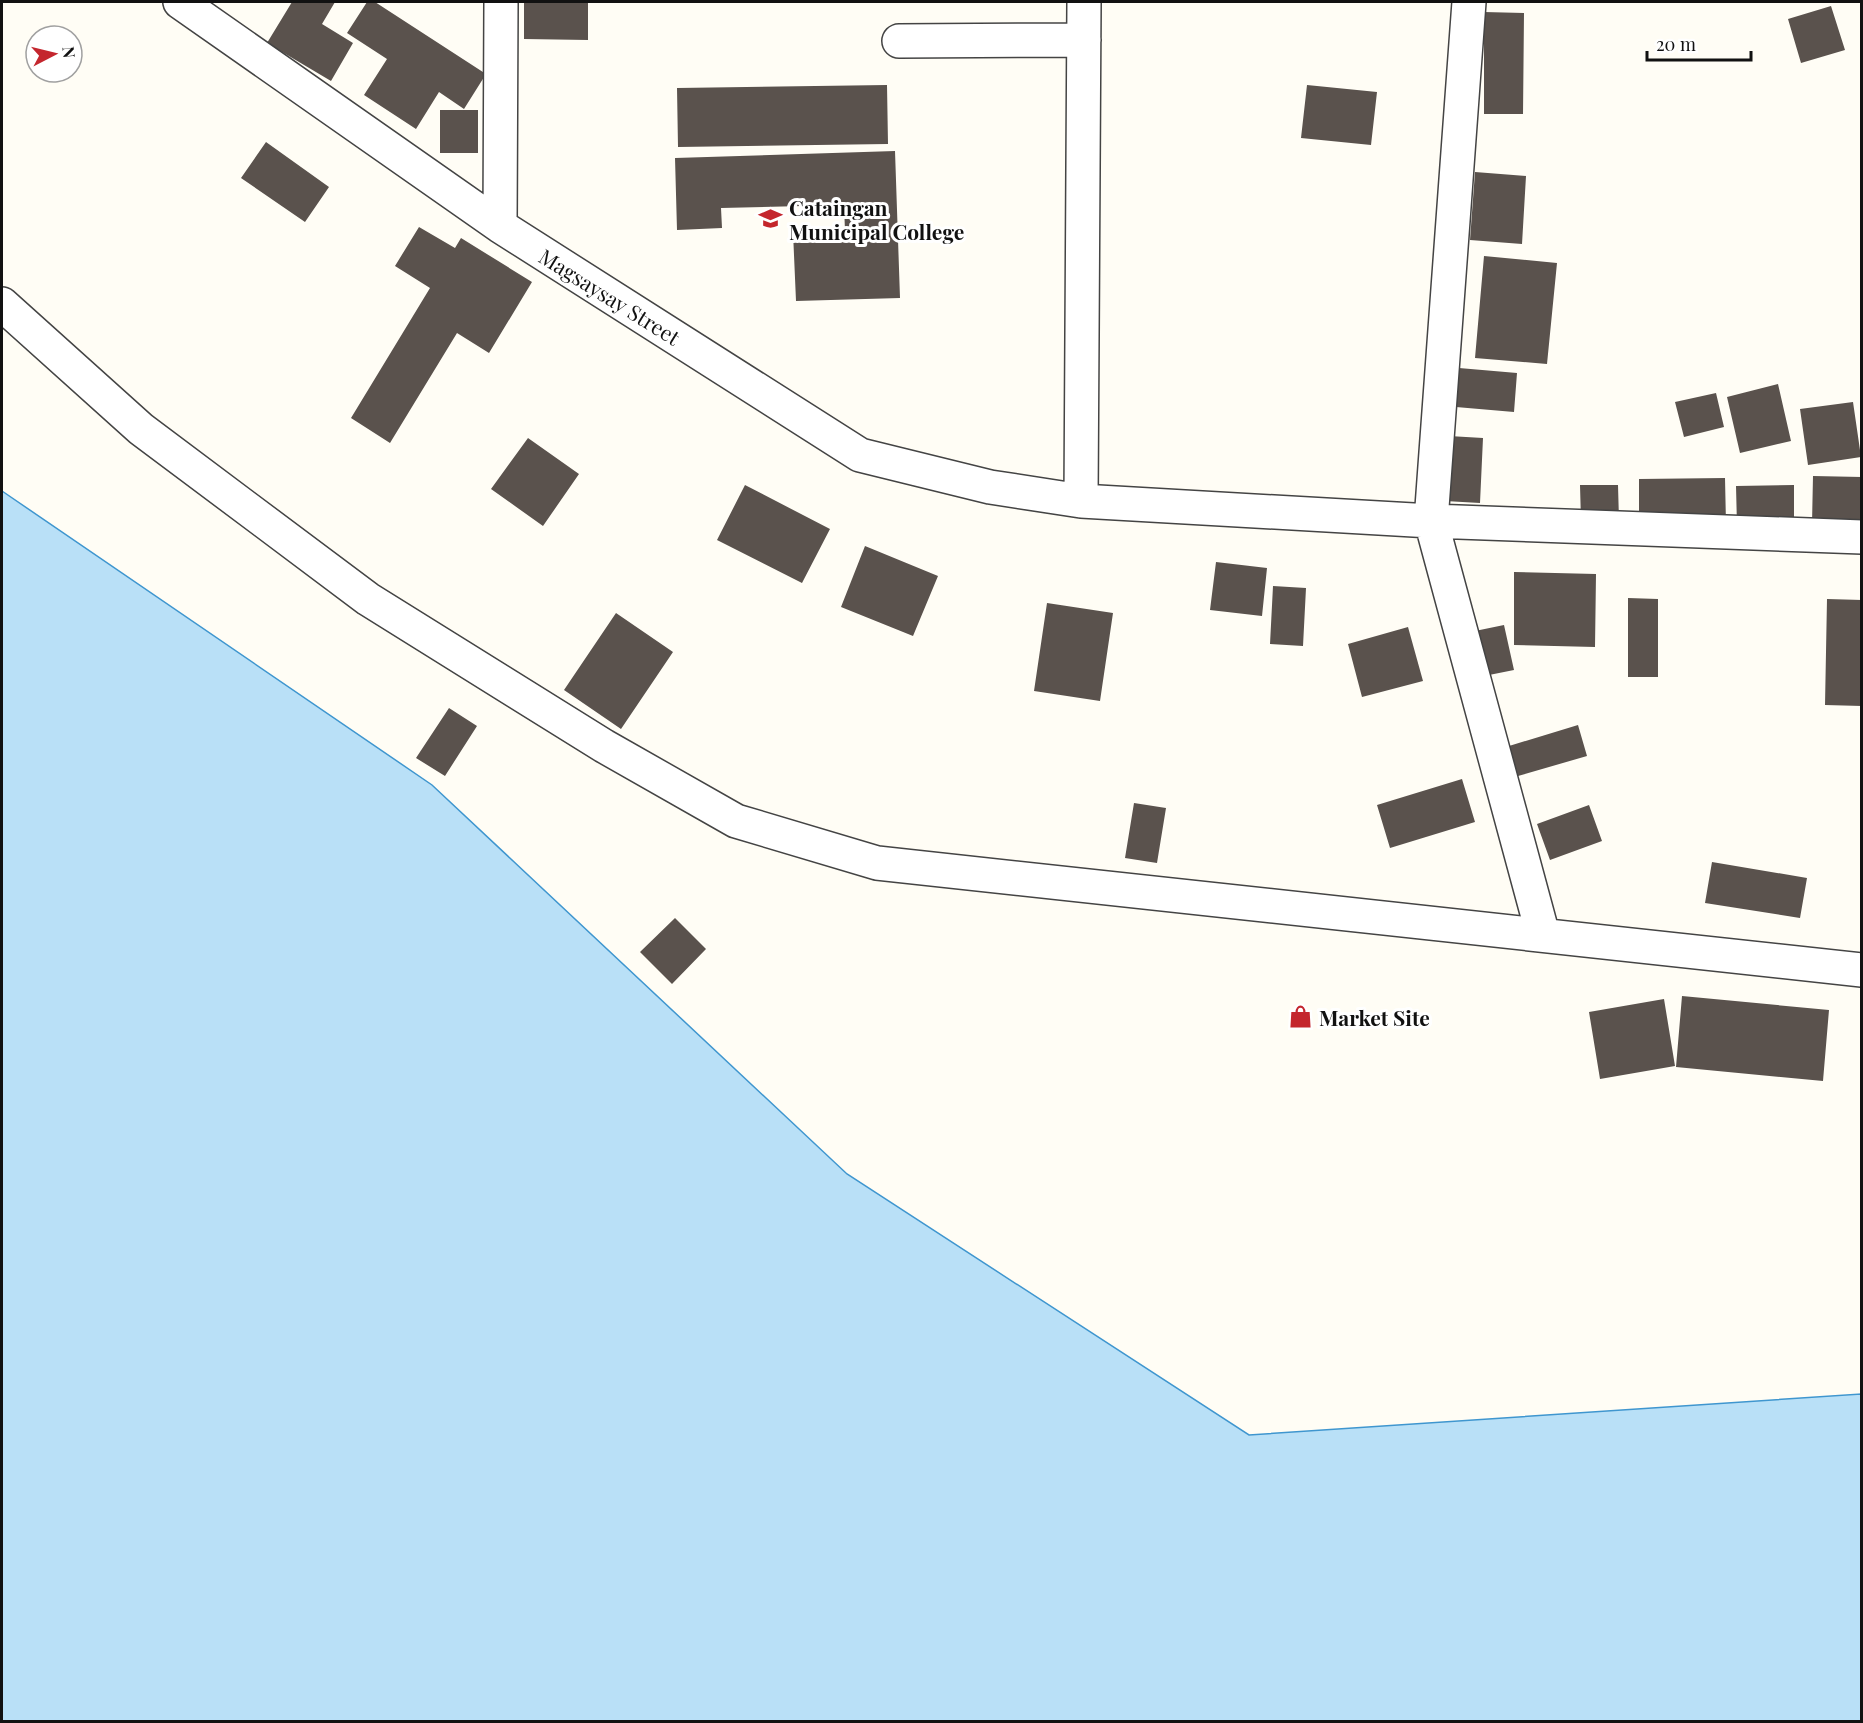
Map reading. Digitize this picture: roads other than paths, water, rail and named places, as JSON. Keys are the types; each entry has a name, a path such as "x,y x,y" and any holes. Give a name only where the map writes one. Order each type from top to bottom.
{"street":[{"name":"Magsaysay Street","path":"180,2 500,226 860,455 990,487 1081,501 1431,521 1862,537"},
{"path":"500,226 501,2"},
{"path":"1081,501 1084,2"},
{"path":"1469,2 1431,521 1544,935"},
{"path":"899,41 1084,40"},
{"path":"2,304 141,429 368,599 604,746 736,821 876,863 1862,970"}],"water":[{"path":"2,491 432,785 847,1174 1249,1435 1861,1394 1861,1721 2,1721"}],"place":[{"name":"Cataingan Municipal College","path":"771,219"},
{"name":"Market Site","path":"1301,1017"}]}
